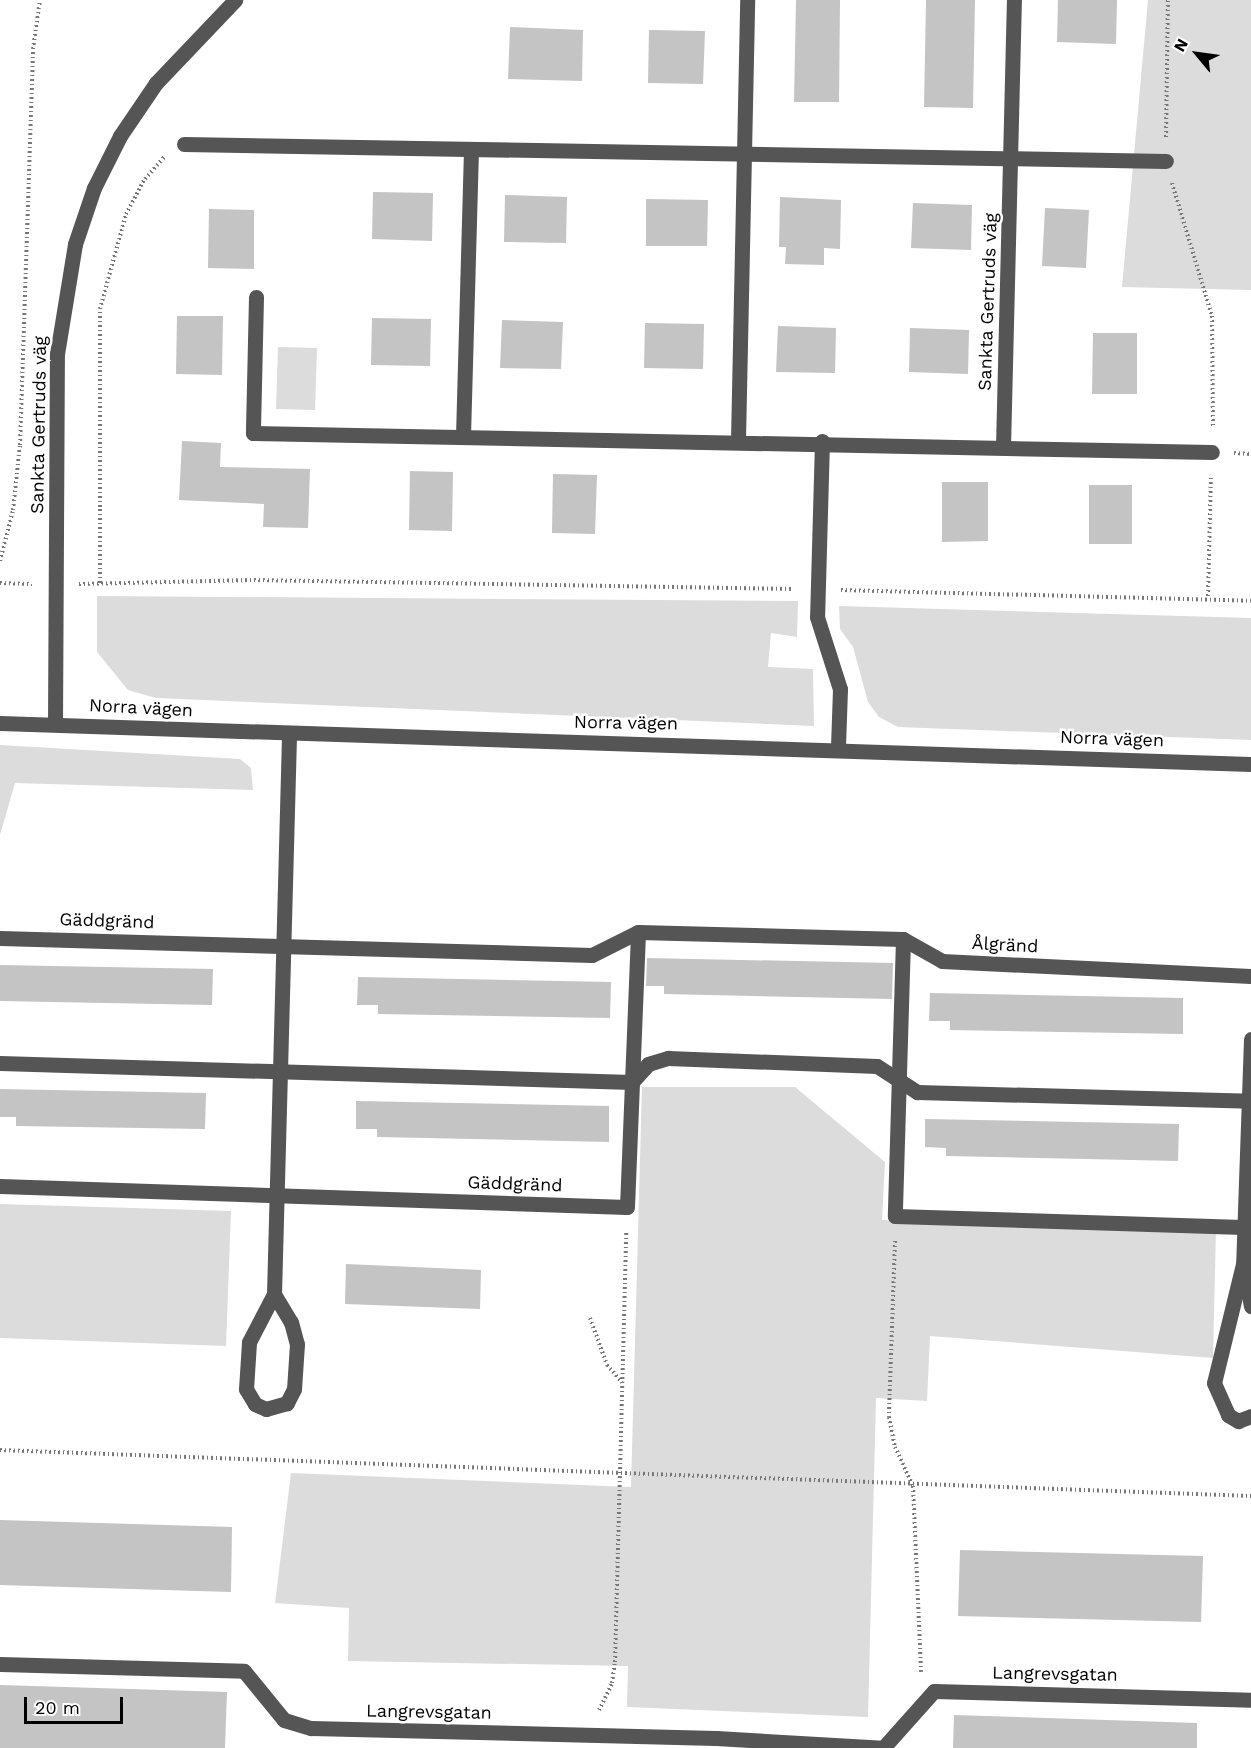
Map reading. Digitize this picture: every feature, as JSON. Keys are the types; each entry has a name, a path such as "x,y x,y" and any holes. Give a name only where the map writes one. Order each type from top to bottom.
{"street":[{"name":"Sankta Gertruds väg","path":"55,724 57,354 75,244 94,188 120,136 156,83 217,5 235,0"},
{"path":"738,440 742,154 747,0"},
{"name":"Sankta Gertruds väg","path":"1003,447 1012,158 1014,0"},
{"path":"184,144 1166,161"},
{"path":"463,436 471,149"},
{"path":"256,297 253,433 822,441 1212,452"},
{"path":"822,441 817,590 821,637 840,688 838,747"},
{"name":"Norra vägen","path":"0,723 289,735 838,747 1251,764"},
{"path":"274,1294 291,1322 297,1344 294,1389 287,1403 266,1409 255,1404 246,1389 249,1342 274,1294 289,735"},
{"path":"627,1208 638,932"},
{"name":"Gäddgränd","path":"0,938 592,955 638,932 903,939"},
{"path":"903,939 901,1079 895,1216 1248,1227"},
{"name":"Ålgränd","path":"903,939 942,961 1251,976"},
{"path":"1251,1039 1248,1227 1243,1264 1214,1383 1228,1415 1238,1421 1251,1416"},
{"path":"632,1082 648,1064 668,1058 878,1066 901,1079 916,1092 1250,1101"},
{"path":"0,1063 632,1082"},
{"name":"Gäddgränd","path":"0,1186 627,1208"},
{"path":"1243,1264 1251,1306"},
{"name":"Langrevsgatan","path":"0,1664 244,1671 284,1720 311,1728 581,1735 882,1748 934,1691 1251,1700"}],"path":[{"path":"0,561 13,510 20,445 33,49 40,0"},
{"path":"1168,0 1166,161 1212,316 1212,452 1208,596"},
{"path":"100,583 100,309 126,214 161,158 184,144"},
{"path":"0,583 57,584 254,579 1208,596 1251,601"},
{"path":"581,1735 612,1683 621,1475 627,1208"},
{"path":"895,1216 889,1417 895,1447 913,1486 922,1703"},
{"path":"590,1318 607,1365 623,1382"},
{"path":"0,1450 913,1486 1251,1496"}],"shaded area":[{"path":"1148,0 1251,0 1251,290 1122,287"},
{"path":"278,347 317,348 315,410 276,409"},
{"path":"97,596 798,601 797,637 771,633 768,667 813,669 814,726 156,698 128,690 97,652"},
{"path":"839,606 1251,618 1251,740 898,727 879,717 868,702 853,647 840,629"},
{"path":"0,745 240,759 251,768 253,790 15,783 0,835"},
{"path":"642,1087 795,1087 885,1162 882,1220 1216,1229 1213,1358 930,1336 927,1401 876,1398 868,1717 627,1707 628,1666 348,1661 349,1608 275,1603 291,1473 631,1487"},
{"path":"0,1204 231,1211 226,1346 0,1338"}],"building":[{"path":"796,0 840,0 839,102 794,102"},
{"path":"926,0 975,0 973,108 924,107"},
{"path":"1058,0 1117,0 1116,44 1057,42"},
{"path":"510,27 583,30 582,81 508,79"},
{"path":"649,30 705,31 703,84 648,83"},
{"path":"373,192 433,193 432,241 372,239"},
{"path":"505,195 567,197 566,243 504,242"},
{"path":"780,197 841,200 840,249 824,248 824,265 785,264 786,247 779,247"},
{"path":"646,199 708,200 707,246 646,246"},
{"path":"913,203 972,205 971,250 911,248"},
{"path":"1045,208 1089,210 1086,268 1042,266"},
{"path":"209,209 254,210 254,269 208,268"},
{"path":"177,316 223,316 222,375 176,374"},
{"path":"372,318 431,319 430,366 371,365"},
{"path":"502,320 563,322 561,369 500,368"},
{"path":"645,323 704,324 703,369 644,368"},
{"path":"778,326 836,328 835,373 776,372"},
{"path":"910,328 969,330 968,374 909,372"},
{"path":"1093,333 1137,333 1137,394 1092,394"},
{"path":"182,441 221,443 220,467 310,469 308,528 263,527 264,504 179,500"},
{"path":"410,471 453,472 452,531 409,530"},
{"path":"553,474 597,475 595,534 552,533"},
{"path":"942,482 988,482 988,541 942,542"},
{"path":"1089,485 1132,485 1132,544 1089,544"},
{"path":"647,958 893,963 892,999 664,994 664,986 646,986"},
{"path":"0,965 213,969 212,1005 0,1001"},
{"path":"358,977 611,982 610,1018 378,1014 378,1005 357,1005"},
{"path":"930,993 1183,998 1183,1034 950,1030 950,1021 929,1021"},
{"path":"0,1089 206,1093 205,1129 16,1126 16,1117 0,1117"},
{"path":"356,1101 609,1106 609,1142 377,1137 377,1129 356,1129"},
{"path":"925,1119 1179,1124 1178,1161 946,1156 946,1148 925,1147"},
{"path":"346,1264 481,1270 480,1309 345,1304"},
{"path":"0,1520 232,1527 231,1592 0,1585"},
{"path":"960,1550 1203,1556 1201,1622 958,1616"},
{"path":"0,1685 227,1692 225,1748 0,1748"},
{"path":"954,1715 1197,1723 1197,1748 953,1748"}]}
